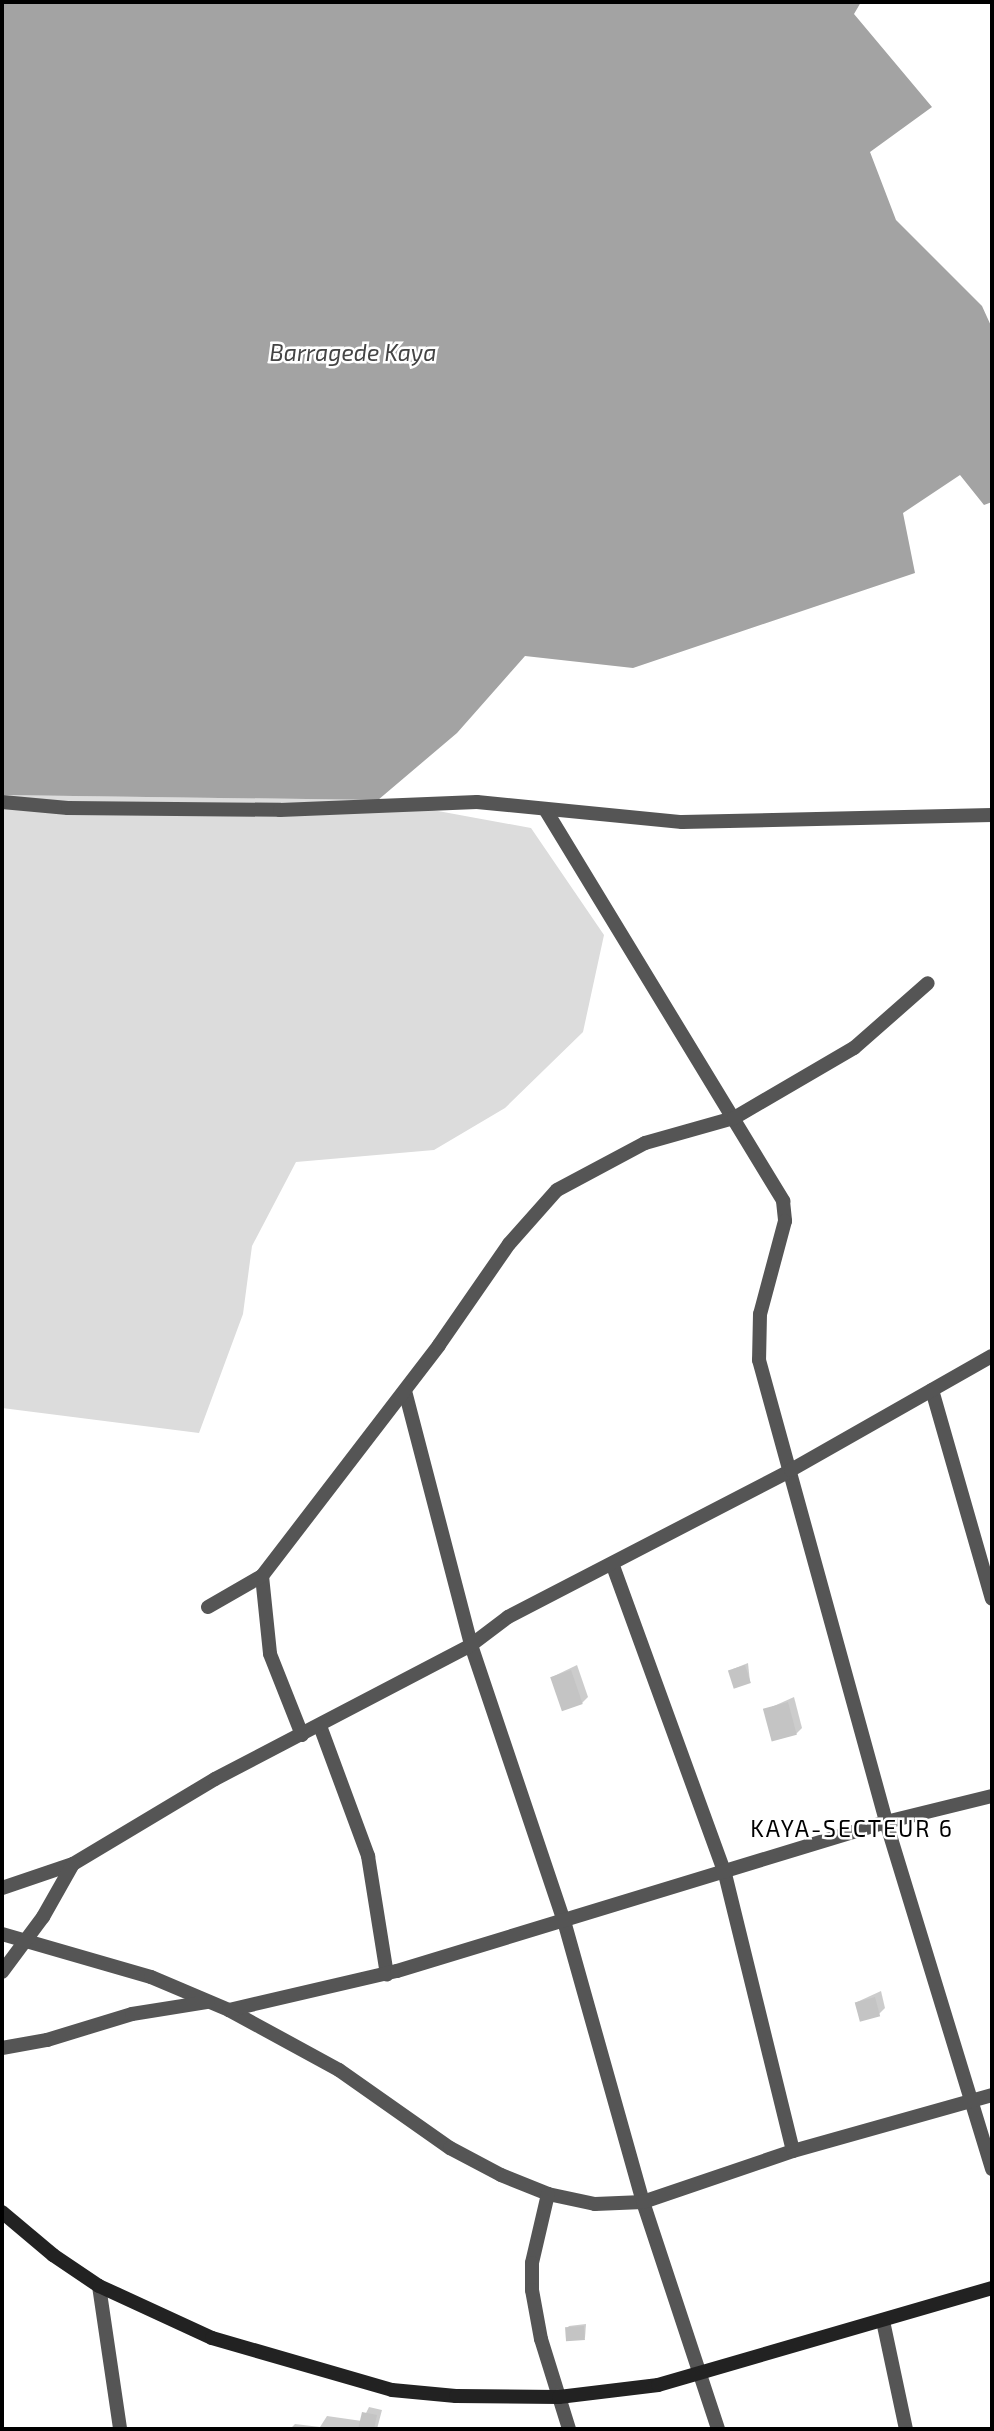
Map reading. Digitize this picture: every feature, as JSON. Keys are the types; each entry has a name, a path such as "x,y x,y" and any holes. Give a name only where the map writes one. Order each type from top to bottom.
{"main road":[{"path":"2,2212 53,2255 99,2286 234,2346 392,2390 559,2397 700,2376 992,2288"}],"street":[{"path":"2,802 68,808 280,810 477,802 682,822 992,815"},
{"path":"545,809 783,1201 785,1221 760,1314 759,1360 886,1822 969,2102 992,2169"},
{"path":"208,1607 262,1576 405,1391 509,1244 557,1190 645,1143 734,1118 854,1048 928,983"},
{"path":"2,1888 73,1864 215,1779 320,1727 471,1645 519,1611 613,1566 992,1356"},
{"path":"932,1390 992,1599"},
{"path":"405,1391 471,1645 564,1921 643,2202 718,2429"},
{"path":"613,1566 725,1874 793,2151"},
{"path":"262,1576 270,1654 302,1735"},
{"path":"320,1727 368,1856 387,1974"},
{"path":"229,2010 387,1974 725,1874 886,1822 992,1796"},
{"path":"2,1972 25,1941 73,1864"},
{"path":"2,1934 151,1977 229,2010 339,2070 450,2148 548,2194 595,2204 643,2202 793,2151 992,2095"},
{"path":"2,2048 47,2040 132,2014 209,2002"},
{"path":"548,2194 532,2263 532,2290 569,2429"},
{"path":"99,2286 120,2429"},
{"path":"883,2321 906,2429"}],"shaded area":[{"path":"2,795 378,800 531,828 604,935 583,1032 505,1108 434,1150 296,1162 252,1246 243,1314 199,1433 2,1408"}],"water":[{"name":"Barragede Kaya","path":"2,2 861,2 854,14 932,107 870,152 896,220 982,306 992,328 992,502 984,505 960,475 903,513 915,573 633,668 525,656 457,733 378,800 2,795"}],"building":[{"path":"745,1665 751,1683 734,1689 728,1671"},
{"path":"571,1670 583,1704 562,1711 550,1677"},
{"path":"788,1702 797,1735 772,1742 763,1709"},
{"path":"875,1997 880,2016 860,2022 855,2002"},
{"path":"584,2326 585,2340 566,2341 565,2327"},
{"path":"362,2412 377,2415 374,2429 358,2429"}],"district":[{"name":"KAYA-SECTEUR 6","path":"852,1828"}]}
